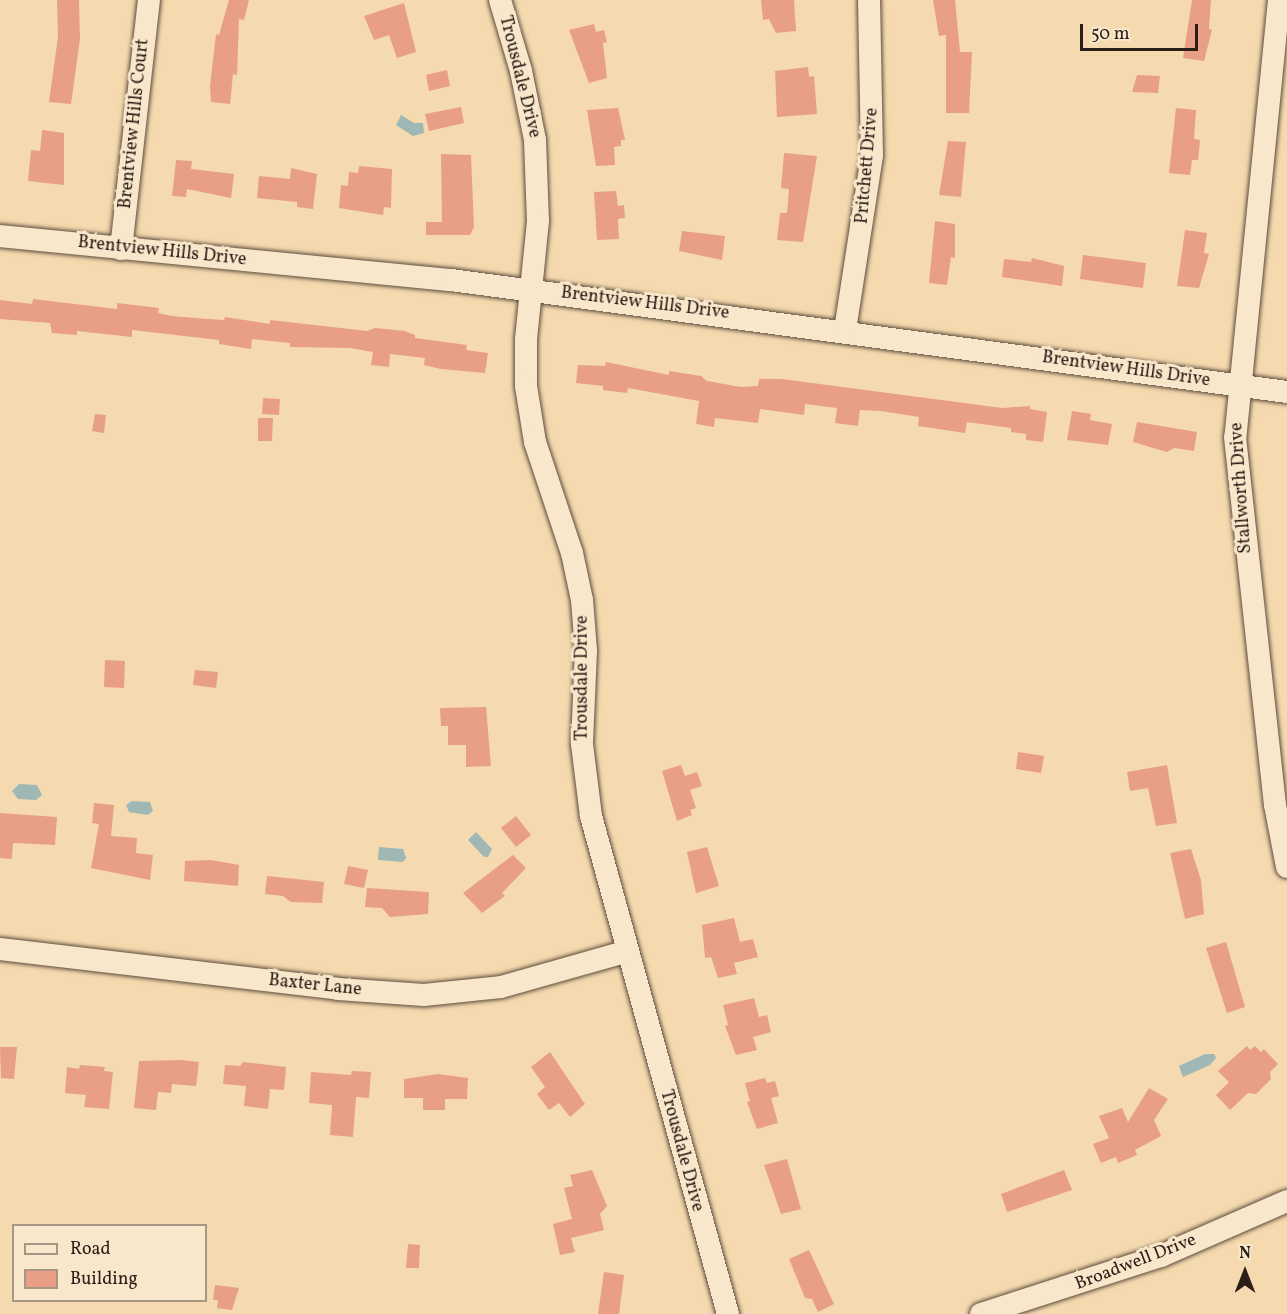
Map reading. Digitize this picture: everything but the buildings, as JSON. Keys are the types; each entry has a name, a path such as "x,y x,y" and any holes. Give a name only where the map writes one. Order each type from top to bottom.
{"street":[{"name":"Brentview Hills Court","path":"121,249 149,0"},
{"name":"Trousdale Drive","path":"500,0 521,71 535,140 539,204 525,366 530,415 580,587 585,632 582,744 587,792 626,952 728,1314"},
{"name":"Pritchett Drive","path":"845,330 872,155 869,0"},
{"name":"Stallworth Drive","path":"1279,0 1235,437 1239,504 1275,806 1287,867"},
{"name":"Brentview Hills Drive","path":"0,236 531,290 845,330 1287,392"},
{"name":"Baxter Lane","path":"0,949 338,989 424,995 501,987 626,952"},
{"name":"Broadwell Drive","path":"981,1314 1161,1256 1287,1201"}],"water":[{"path":"401,115 414,123 423,123 424,133 413,136 396,125"},
{"path":"19,784 37,785 42,795 36,800 18,799 12,791"},
{"path":"132,801 150,802 153,811 148,815 129,812 126,805"},
{"path":"476,832 492,849 488,857 484,857 468,840"},
{"path":"379,847 403,849 406,858 403,862 378,860"},
{"path":"1205,1054 1214,1054 1216,1058 1210,1065 1183,1077 1179,1066"}]}
